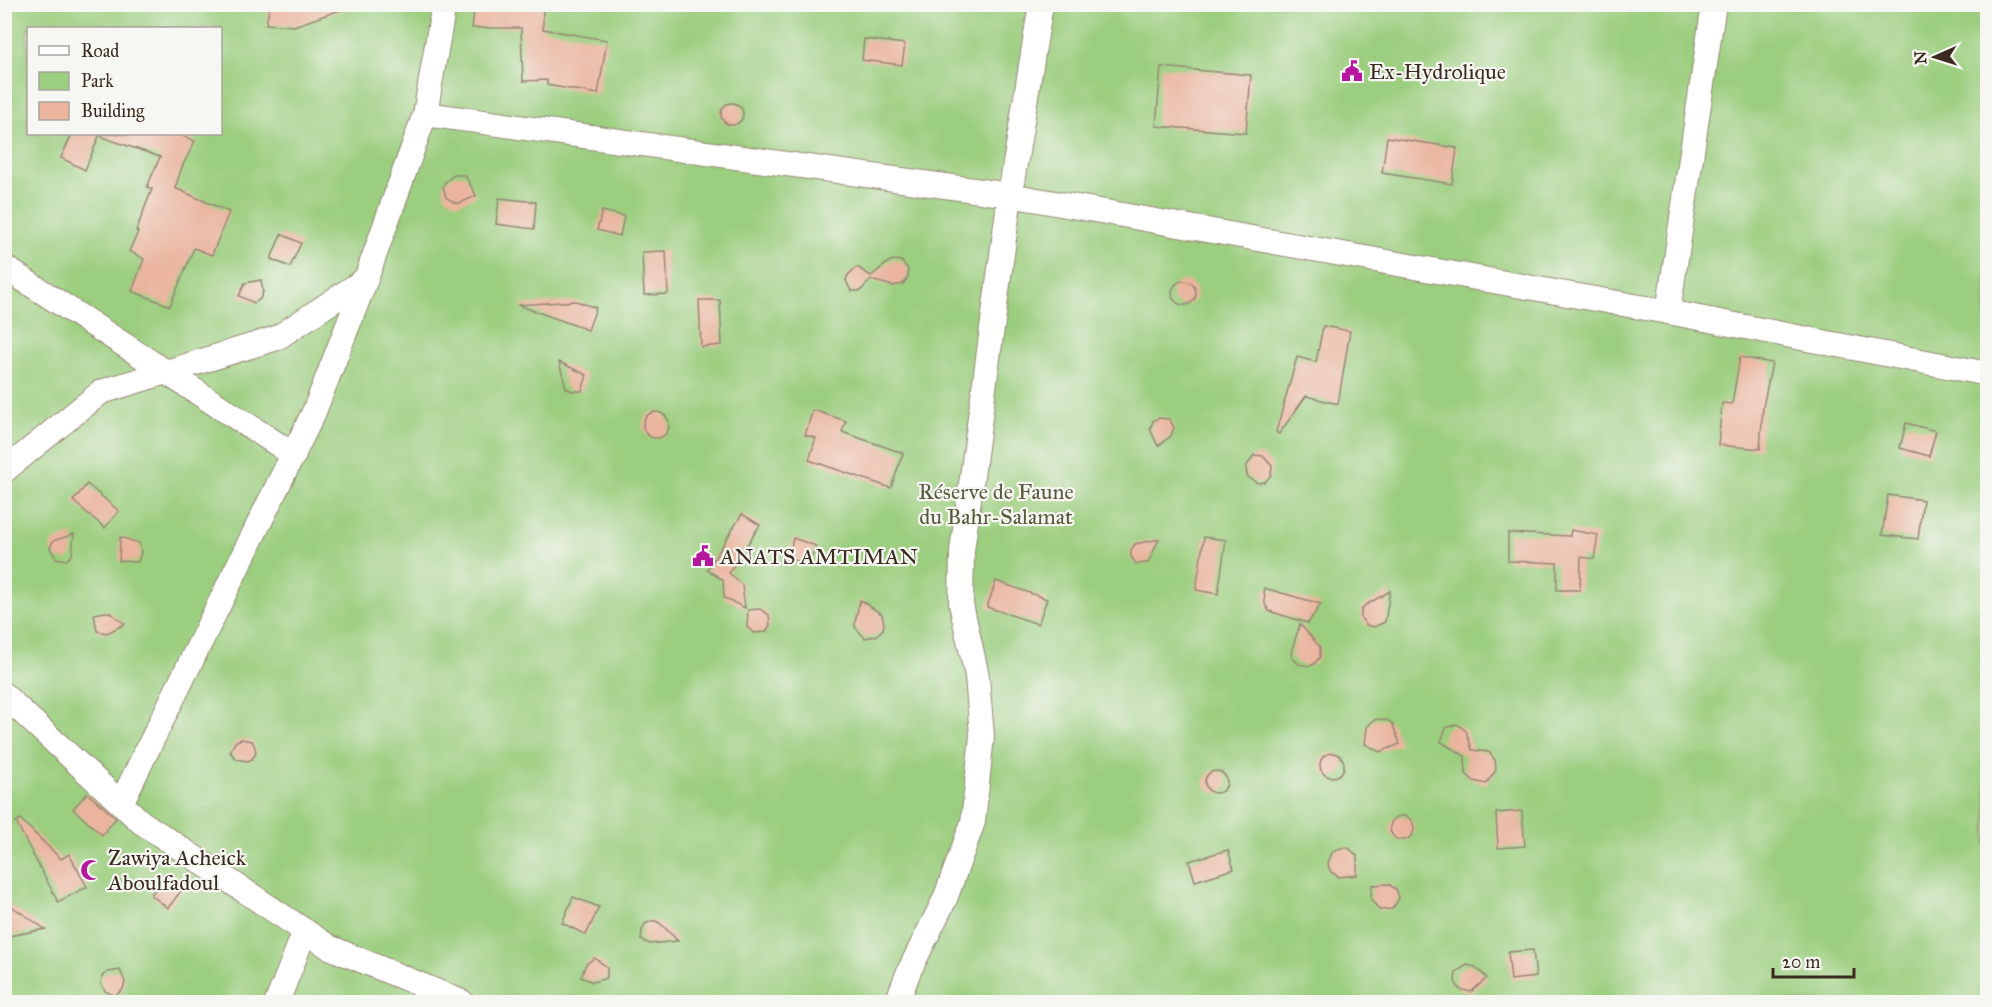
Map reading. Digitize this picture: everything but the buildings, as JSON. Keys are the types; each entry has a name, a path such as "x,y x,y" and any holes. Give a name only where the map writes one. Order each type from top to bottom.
{"street":[{"path":"121,803 314,412 366,279 424,114 444,4"},
{"path":"897,1002 909,971 945,899 973,822 982,736 977,676 961,604 962,551 1010,195 1041,4"},
{"path":"1668,312 1714,4"},
{"path":"424,114 1010,195 1668,312 1988,374"},
{"path":"4,267 294,455"},
{"path":"4,471 101,392 277,338 366,279"},
{"path":"4,695 141,822 329,947 462,1002"},
{"path":"277,1002 305,931"}],"green space":[{"name":"Réserve de Faune du Bahr-Salamat","path":"5,5 1987,5 1987,1002 5,1002"}],"place":[{"name":"Ex-Hydrolique","path":"1352,71"},
{"name":"ANATS AMTIMAN","path":"703,556"},
{"name":"Zawiya Acheick Aboulfadoul","path":"91,870"}]}
